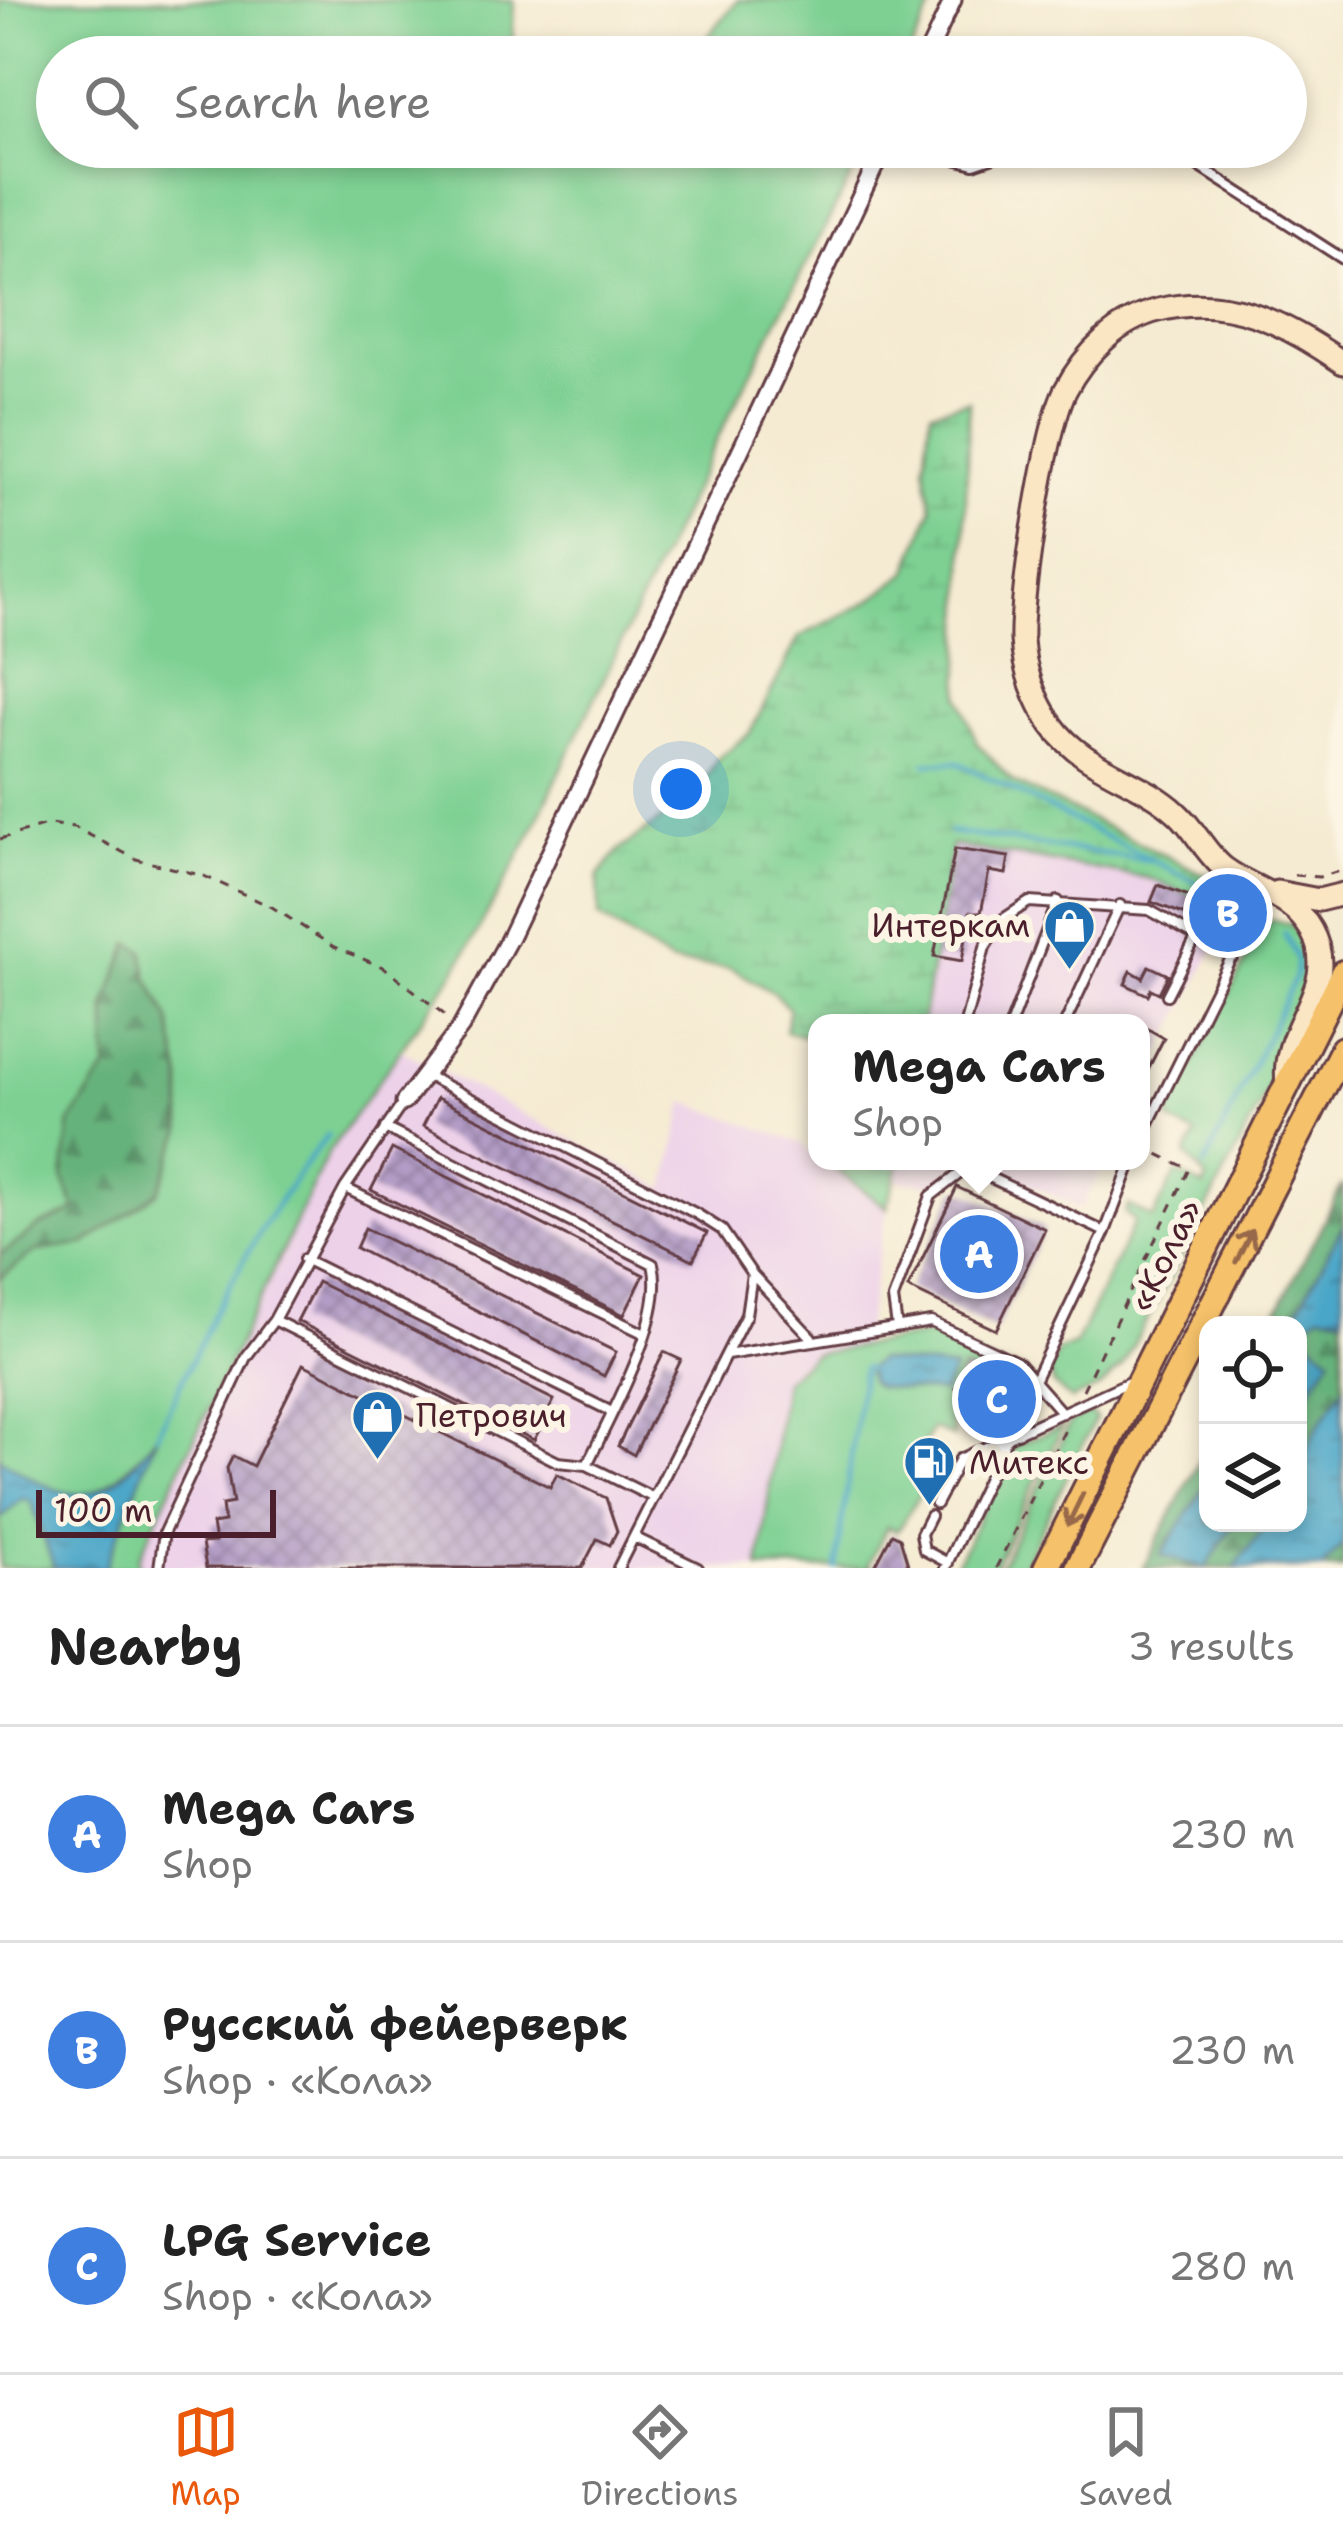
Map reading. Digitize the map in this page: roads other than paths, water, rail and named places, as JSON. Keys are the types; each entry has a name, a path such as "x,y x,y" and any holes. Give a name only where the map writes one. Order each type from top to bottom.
{"main road":[{"name":"«Кола»","path":"1046,1568 1343,973"},
{"name":"«Кола»","path":"1078,1568 1343,1048"}],"street":[{"path":"936,36 953,0"},
{"path":"404,1102 461,1027 649,648 874,168"},
{"path":"1287,1084 1283,1058 1316,990 1322,965 1304,918 1265,889 1223,868 1176,812 1088,760 1053,726 1027,671 1023,603 1063,395 1113,331 1148,313 1181,304 1216,306 1289,325 1343,363"},
{"path":"1265,889 1319,900 1343,894"}],"lane":[{"path":"1202,168 1343,259"},
{"path":"1150,1122 1265,889"},
{"path":"1014,1014 1058,901"},
{"path":"967,1014 985,947 1003,919 1028,902 1121,904 1178,922 1196,938 1233,957"},
{"path":"1069,1014 1121,904"},
{"path":"1167,994 1196,938"},
{"path":"427,1076 722,1230 752,1274 812,1339"},
{"path":"159,1568 164,1532 246,1357 274,1320 345,1188 404,1102"},
{"path":"386,1128 652,1264 657,1280 643,1333 586,1465"},
{"path":"897,1327 893,1299 931,1196 964,1170"},
{"path":"974,1170 1105,1232"},
{"path":"930,1516 921,1534 924,1550 947,1566 1105,1232 1129,1170"},
{"path":"345,1188 643,1333"},
{"path":"304,1259 612,1412"},
{"path":"618,1568 746,1315 752,1274"},
{"path":"274,1320 559,1462 586,1465 654,1498"},
{"path":"724,1355 931,1322 1017,1362 1062,1414"},
{"path":"936,1504 960,1459 1141,1376"},
{"path":"634,1537 698,1568"}],"water":[{"path":"1343,1225 1343,1316 1320,1313 1309,1322 1307,1331 1307,1316 1295,1316"},
{"path":"1307,1337 1331,1357 1307,1395"},
{"path":"878,1360 954,1369 943,1393 878,1387 870,1382 867,1369"},
{"path":"1343,1388 1343,1544 1322,1568 1234,1568 1260,1532 1307,1532 1307,1450"},
{"path":"157,1435 105,1568 54,1568 31,1501 22,1499 0,1518 0,1458 48,1486 86,1493 120,1477"},
{"path":"1199,1496 1199,1532 1228,1532 1206,1568 1161,1555"}],"waterway":[{"path":"925,763 957,762 1239,904"},
{"path":"949,832 1149,860"},
{"path":"1204,1167 1295,978 1297,959 1284,933"},
{"path":"157,1435 254,1242 328,1135"},
{"path":"836,1568 863,1368 867,1369"}],"place":[{"name":"Русский фейерверк","path":"1228,913"},
{"name":"Интеркам","path":"1069,971"},
{"name":"Mega Cars","path":"979,1254"},
{"name":"LPG Service","path":"997,1399"},
{"name":"Петрович","path":"377,1461"},
{"name":"Митекс","path":"930,1508"}]}
